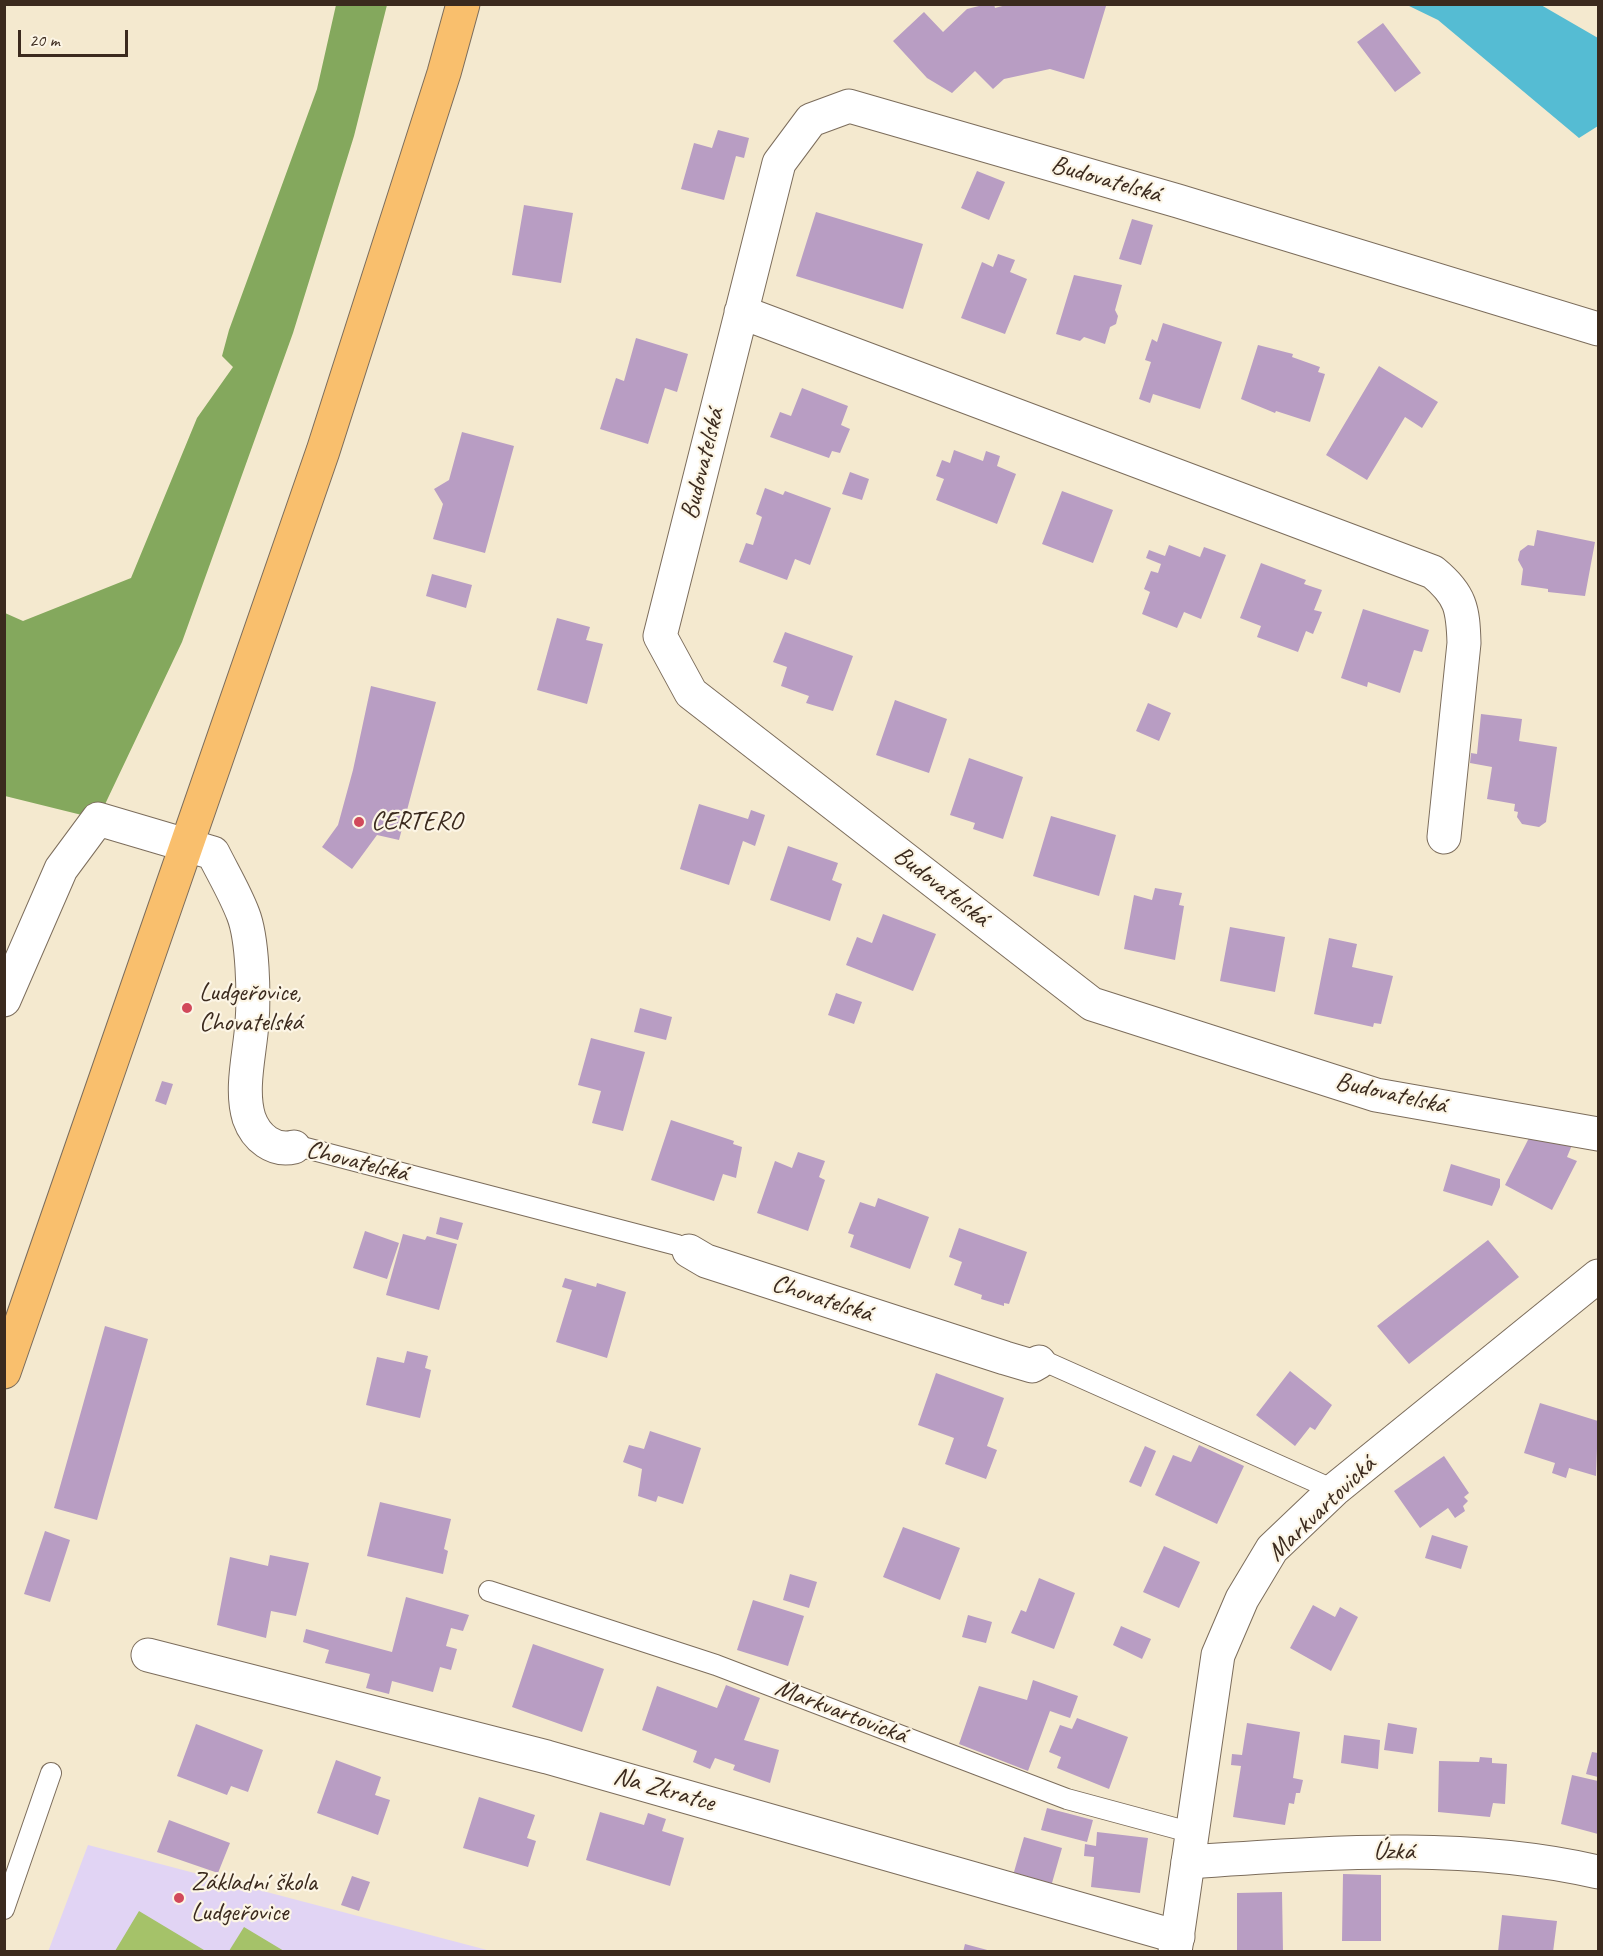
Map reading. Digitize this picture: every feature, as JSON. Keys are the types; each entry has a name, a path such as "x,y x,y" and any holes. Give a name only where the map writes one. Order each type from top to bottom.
{"main road":[{"path":"4,1372 323,451 444,73 462,4"}],"street":[{"name":"Budovatelská","path":"1599,329 1178,201 849,106 811,120 778,163 660,636 691,693 1092,1004 1376,1095 1599,1134"},
{"path":"741,312 1433,572 1450,586 1458,598 1463,619 1464,643 1444,837"},
{"path":"4,1000 61,869 98,819 213,853 244,916 252,970 252,1020 246,1088 249,1119 262,1140 282,1150 294,1147"},
{"name":"Chovatelská","path":"688,1251 706,1261 1005,1358 1032,1366 1039,1362"},
{"name":"Markvartovická","path":"1177,1944 1218,1655 1242,1599 1272,1549 1334,1490 1599,1276"},
{"name":"Na Zkratce","path":"148,1654 547,1757 1177,1944"},
{"name":"Úzká","path":"1190,1847 1470,1853 1530,1859 1599,1872"}],"lane":[{"name":"Chovatelská","path":"294,1147 298,1146 554,1212 677,1245 688,1251"},
{"name":"Chovatelská","path":"1039,1362 1055,1366 1334,1490"},
{"name":"Markvartovická","path":"489,1592 716,1665 1190,1847"},
{"path":"4,1909 51,1773"}],"shaded area":[{"name":"Základní škola Ludgeřovice","path":"88,1845 491,1951 48,1952"}],"green space":[{"path":"336,5 387,5 354,136 293,333 182,642 98,819 5,796 5,613 23,621 131,578 197,418 233,367 222,356 229,330 317,89"},
{"path":"139,1911 204,1950 115,1951"},
{"path":"244,1927 284,1951 229,1951"}],"water":[{"path":"1407,5 1541,5 1598,38 1598,126 1579,138 1438,20"}],"building":[{"path":"994,4 995,8 1010,4 1106,6 1084,79 1050,69 1004,79 993,89 975,71 952,93 927,78 893,41 924,12 943,32 967,9"},
{"path":"1383,23 1421,73 1395,92 1357,42"},
{"path":"718,130 749,138 744,158 736,156 724,200 681,189 694,143 712,148"},
{"path":"977,171 1005,182 989,220 961,208"},
{"path":"524,205 573,213 561,283 512,275"},
{"path":"816,212 923,244 903,309 796,276"},
{"path":"1132,219 1153,225 1141,265 1119,259"},
{"path":"998,254 1015,260 1010,272 1027,279 1005,334 961,318 982,262 993,267"},
{"path":"1074,275 1122,285 1115,310 1118,316 1116,324 1110,327 1105,344 1084,337 1080,341 1056,334"},
{"path":"1163,323 1222,342 1200,409 1153,394 1150,403 1139,399 1151,362 1145,360 1152,339 1157,342"},
{"path":"636,338 688,354 677,392 665,388 648,444 600,429 616,378 624,381"},
{"path":"1258,345 1293,354 1292,357 1320,367 1318,372 1325,374 1310,422 1276,411 1275,413 1241,399"},
{"path":"1379,366 1438,402 1422,428 1405,417 1367,480 1326,455"},
{"path":"802,388 848,406 841,425 850,429 840,453 832,451 829,458 770,437 780,412 791,416"},
{"path":"462,432 514,446 485,553 433,539 443,504 434,489 449,480"},
{"path":"954,450 983,461 986,451 1000,456 997,466 1016,474 997,524 936,500 944,479 936,476 942,460 950,463"},
{"path":"850,472 869,479 862,500 842,494"},
{"path":"765,488 783,495 785,491 831,508 810,565 795,559 787,580 739,562 746,543 753,545 762,517 756,514"},
{"path":"1062,491 1113,510 1093,563 1042,544"},
{"path":"1537,530 1595,542 1585,596 1548,592 1548,589 1521,585 1523,569 1518,560 1520,551 1528,545 1534,546"},
{"path":"1169,545 1200,557 1204,547 1226,555 1201,619 1184,612 1177,628 1142,614 1150,592 1144,589 1151,571 1158,573 1161,564 1146,558 1149,550 1165,556"},
{"path":"1261,563 1306,580 1304,584 1322,590 1314,610 1322,612 1313,634 1306,631 1298,652 1257,637 1261,626 1240,618"},
{"path":"432,574 472,585 466,608 426,596"},
{"path":"1363,609 1429,630 1422,652 1414,650 1400,693 1368,682 1367,687 1341,678"},
{"path":"557,618 590,627 586,640 603,644 587,704 537,690"},
{"path":"785,632 853,656 833,711 806,703 809,696 781,686 787,667 773,662"},
{"path":"371,686 436,702 399,840 377,835 352,869 322,847 338,825 353,770"},
{"path":"895,700 947,719 929,773 876,755"},
{"path":"1148,703 1171,713 1159,741 1136,731"},
{"path":"1481,714 1522,719 1519,741 1557,747 1546,822 1539,827 1522,824 1517,817 1518,812 1514,811 1515,804 1487,799 1492,767 1470,763 1471,753 1477,754"},
{"path":"969,758 1023,777 1003,839 973,829 975,823 950,815"},
{"path":"699,804 748,819 751,810 765,815 755,846 743,841 729,885 680,869"},
{"path":"1051,816 1116,835 1099,896 1033,876"},
{"path":"788,846 838,863 832,880 842,884 830,921 770,900"},
{"path":"1155,888 1182,893 1179,905 1184,906 1175,960 1124,949 1134,895 1152,900"},
{"path":"883,914 936,934 913,991 846,965 857,937 872,943"},
{"path":"1230,927 1285,937 1275,992 1220,981"},
{"path":"1329,938 1357,944 1352,967 1393,976 1381,1024 1374,1023 1373,1027 1314,1014"},
{"path":"836,993 862,1002 854,1024 828,1015"},
{"path":"640,1008 672,1017 666,1040 634,1032"},
{"path":"591,1038 645,1052 623,1131 592,1123 601,1091 578,1085"},
{"path":"162,1081 173,1084 166,1105 155,1101"},
{"path":"671,1120 734,1141 733,1144 742,1147 736,1178 723,1174 714,1201 651,1180"},
{"path":"1530,1136 1572,1145 1567,1157 1577,1161 1552,1210 1505,1185"},
{"path":"798,1152 825,1161 819,1177 825,1180 808,1231 757,1213 775,1161 792,1168"},
{"path":"1451,1164 1500,1179 1500,1187 1492,1206 1443,1191"},
{"path":"878,1198 929,1217 910,1269 850,1247 854,1235 848,1233 860,1202 875,1207"},
{"path":"440,1217 463,1223 458,1240 436,1234"},
{"path":"959,1228 1027,1252 1009,1304 1004,1303 1004,1306 981,1299 982,1295 954,1285 962,1262 949,1257"},
{"path":"365,1231 399,1243 387,1279 353,1268"},
{"path":"403,1234 425,1240 427,1236 457,1244 439,1310 386,1295"},
{"path":"1488,1240 1519,1277 1409,1364 1377,1326"},
{"path":"565,1278 596,1287 597,1283 626,1292 607,1358 556,1342 572,1290 562,1287"},
{"path":"105,1326 148,1339 97,1520 54,1508"},
{"path":"407,1351 428,1356 425,1368 431,1370 420,1418 366,1405 377,1357 404,1363"},
{"path":"1290,1371 1332,1405 1315,1430 1310,1427 1295,1446 1256,1415"},
{"path":"936,1373 1004,1398 987,1446 997,1450 986,1479 945,1464 954,1438 918,1425"},
{"path":"1540,1403 1598,1421 1596,1476 1569,1468 1566,1478 1552,1473 1555,1463 1524,1453"},
{"path":"650,1431 701,1448 683,1504 658,1496 656,1502 638,1496 642,1469 623,1462 629,1445 644,1449"},
{"path":"1199,1445 1244,1466 1217,1524 1155,1495 1173,1455 1191,1462"},
{"path":"1145,1446 1156,1451 1141,1487 1129,1482"},
{"path":"1444,1456 1469,1493 1464,1497 1468,1501 1463,1506 1465,1511 1455,1518 1448,1508 1420,1528 1394,1491"},
{"path":"380,1502 451,1519 444,1549 448,1551 443,1574 367,1556"},
{"path":"903,1527 960,1548 940,1600 883,1577"},
{"path":"45,1531 70,1540 50,1602 24,1594"},
{"path":"1432,1535 1468,1546 1461,1569 1425,1558"},
{"path":"1164,1546 1200,1562 1179,1608 1143,1592"},
{"path":"270,1555 309,1563 296,1616 271,1611 266,1638 217,1625 230,1557 268,1566"},
{"path":"790,1574 817,1582 809,1608 783,1600"},
{"path":"1039,1578 1075,1593 1054,1649 1011,1633 1021,1610 1026,1612"},
{"path":"406,1597 469,1615 463,1631 451,1628 446,1646 457,1649 451,1670 440,1667 433,1692 392,1681 389,1694 366,1688 370,1674 325,1663 329,1650 303,1642 306,1629 392,1652"},
{"path":"753,1600 804,1616 788,1666 737,1650"},
{"path":"1313,1605 1335,1617 1340,1607 1358,1617 1331,1671 1290,1648"},
{"path":"968,1615 992,1622 986,1643 962,1637"},
{"path":"1121,1626 1151,1639 1142,1659 1113,1645"},
{"path":"533,1644 604,1669 582,1732 512,1707"},
{"path":"1033,1680 1078,1696 1070,1718 1050,1711 1028,1771 959,1744 979,1686 1027,1700"},
{"path":"726,1685 760,1698 744,1740 779,1750 770,1783 733,1770 735,1765 715,1758 710,1769 693,1762 697,1751 642,1730 657,1686 717,1708"},
{"path":"1077,1718 1128,1737 1109,1789 1057,1768 1061,1757 1049,1752 1060,1725 1072,1729"},
{"path":"1247,1723 1300,1732 1293,1778 1303,1780 1300,1793 1296,1793 1294,1804 1289,1803 1285,1825 1233,1817 1241,1766 1231,1765 1232,1754 1242,1755"},
{"path":"1388,1723 1417,1728 1413,1754 1384,1750"},
{"path":"196,1724 263,1750 248,1792 231,1786 227,1795 177,1776"},
{"path":"1344,1735 1380,1740 1378,1769 1341,1763"},
{"path":"1592,1752 1598,1753 1598,1777 1586,1774"},
{"path":"1480,1757 1492,1758 1492,1763 1507,1764 1505,1804 1493,1803 1490,1817 1438,1812 1439,1761 1479,1762"},
{"path":"336,1760 381,1777 375,1795 390,1800 378,1835 317,1813"},
{"path":"1572,1775 1598,1781 1598,1834 1561,1824"},
{"path":"479,1797 535,1815 527,1838 536,1841 528,1867 463,1848"},
{"path":"1047,1808 1093,1820 1087,1842 1041,1830"},
{"path":"600,1812 644,1825 648,1813 666,1819 662,1831 684,1838 670,1886 586,1860"},
{"path":"169,1820 230,1843 218,1873 157,1852"},
{"path":"1097,1832 1148,1838 1140,1893 1091,1887 1094,1857 1084,1856 1085,1844 1096,1846"},
{"path":"1024,1837 1062,1848 1050,1890 1012,1879"},
{"path":"1343,1874 1381,1875 1381,1941 1342,1941"},
{"path":"352,1876 370,1882 359,1911 341,1905"},
{"path":"1282,1892 1283,1952 1237,1952 1237,1893"},
{"path":"1502,1915 1557,1921 1553,1952 1498,1952"},
{"path":"965,1944 991,1951 963,1952"}],"place":[{"name":"CERTERO","path":"359,822"},
{"name":"Ludgeřovice, Chovatelská","path":"187,1008"},
{"name":"Základní škola Ludgeřovice","path":"179,1898"}]}
